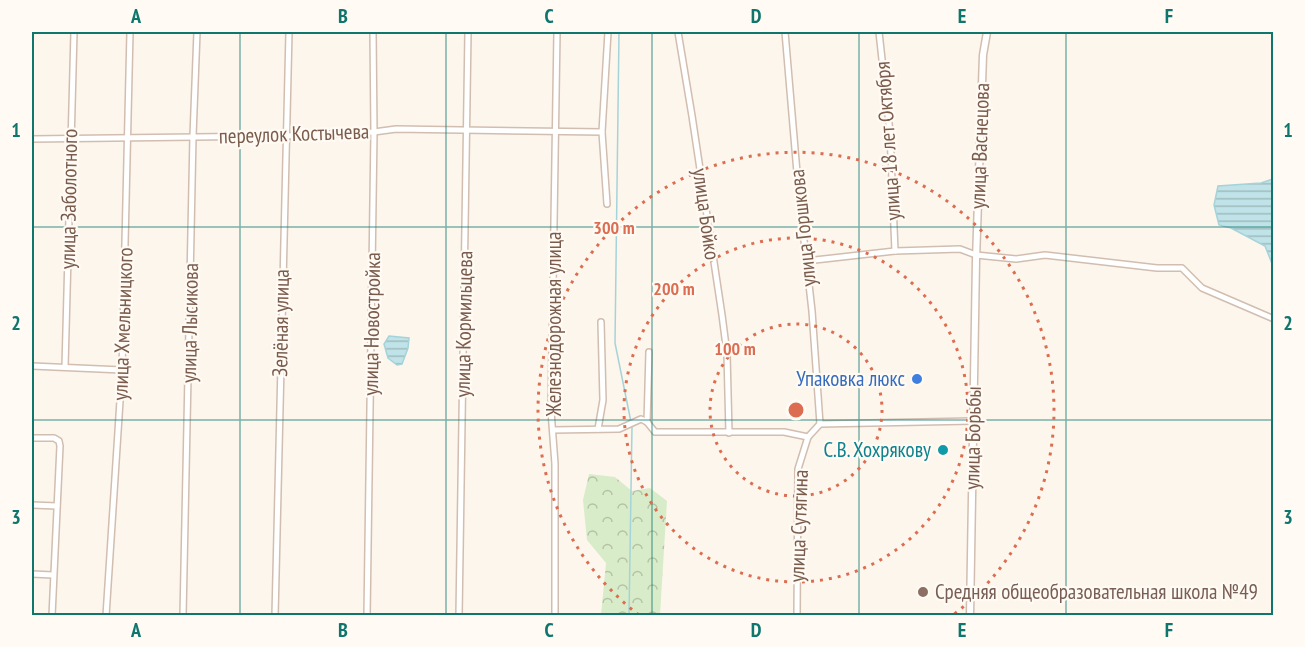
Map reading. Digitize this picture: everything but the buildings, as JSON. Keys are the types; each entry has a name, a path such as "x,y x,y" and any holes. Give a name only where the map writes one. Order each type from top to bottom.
{"street":[{"name":"улица Заболотного","path":"65,367 74,32"},
{"name":"улица Хмельницкого","path":"106,615 122,370 130,32"},
{"name":"улица Лысикова","path":"183,615 197,32"},
{"name":"Зелёная улица","path":"275,615 289,32"},
{"name":"улица Новостройка","path":"368,615 374,132 373,32"},
{"name":"улица Кормильцева","path":"459,615 468,32"},
{"name":"Железнодорожная улица","path":"555,615 555,464 551,411 557,32"},
{"path":"607,204 602,132 608,32"},
{"name":"улица Бойко","path":"678,32 727,354 729,433"},
{"name":"улица Горшкова","path":"784,32 820,403 820,424"},
{"name":"улица 18 лет Октября","path":"879,32 890,133 895,251"},
{"name":"улица Васнецова","path":"976,257 983,55 987,32"},
{"name":"переулок Костычева","path":"32,139 285,136 396,129 602,132"},
{"path":"806,261 895,251 960,249 976,257 1016,259 1045,255 1157,268 1182,268 1202,288 1274,320"},
{"name":"улица Борьбы","path":"970,615 976,257"},
{"path":"598,429 603,400 601,322"},
{"path":"647,422 649,352"},
{"path":"32,366 122,370"},
{"path":"553,430 619,429 641,419 647,422 655,432 784,432 808,437 820,424 973,421"},
{"name":"улица Сутягина","path":"797,615 798,469 808,437"},
{"path":"32,438 54,438 59,441 60,446 52,615"},
{"path":"32,505 57,506"},
{"path":"32,574 53,575"}],"green space":[{"path":"589,474 615,477 632,491 650,488 667,501 660,615 601,615 606,563 587,540 583,500"}],"water":[{"path":"1274,179 1273,266 1265,246 1231,228 1219,225 1214,205 1218,186 1261,183"},
{"path":"389,336 409,338 402,364 397,365 388,358 384,344"}],"waterway":[{"path":"619,32 615,343 631,422"},
{"path":"629,616 632,427"}],"place":[{"name":"Упаковка люкс","path":"917,379"},
{"name":"С.В. Хохрякову","path":"943,450"},
{"name":"Средняя общеобразовательная школа №49","path":"923,592"}]}
